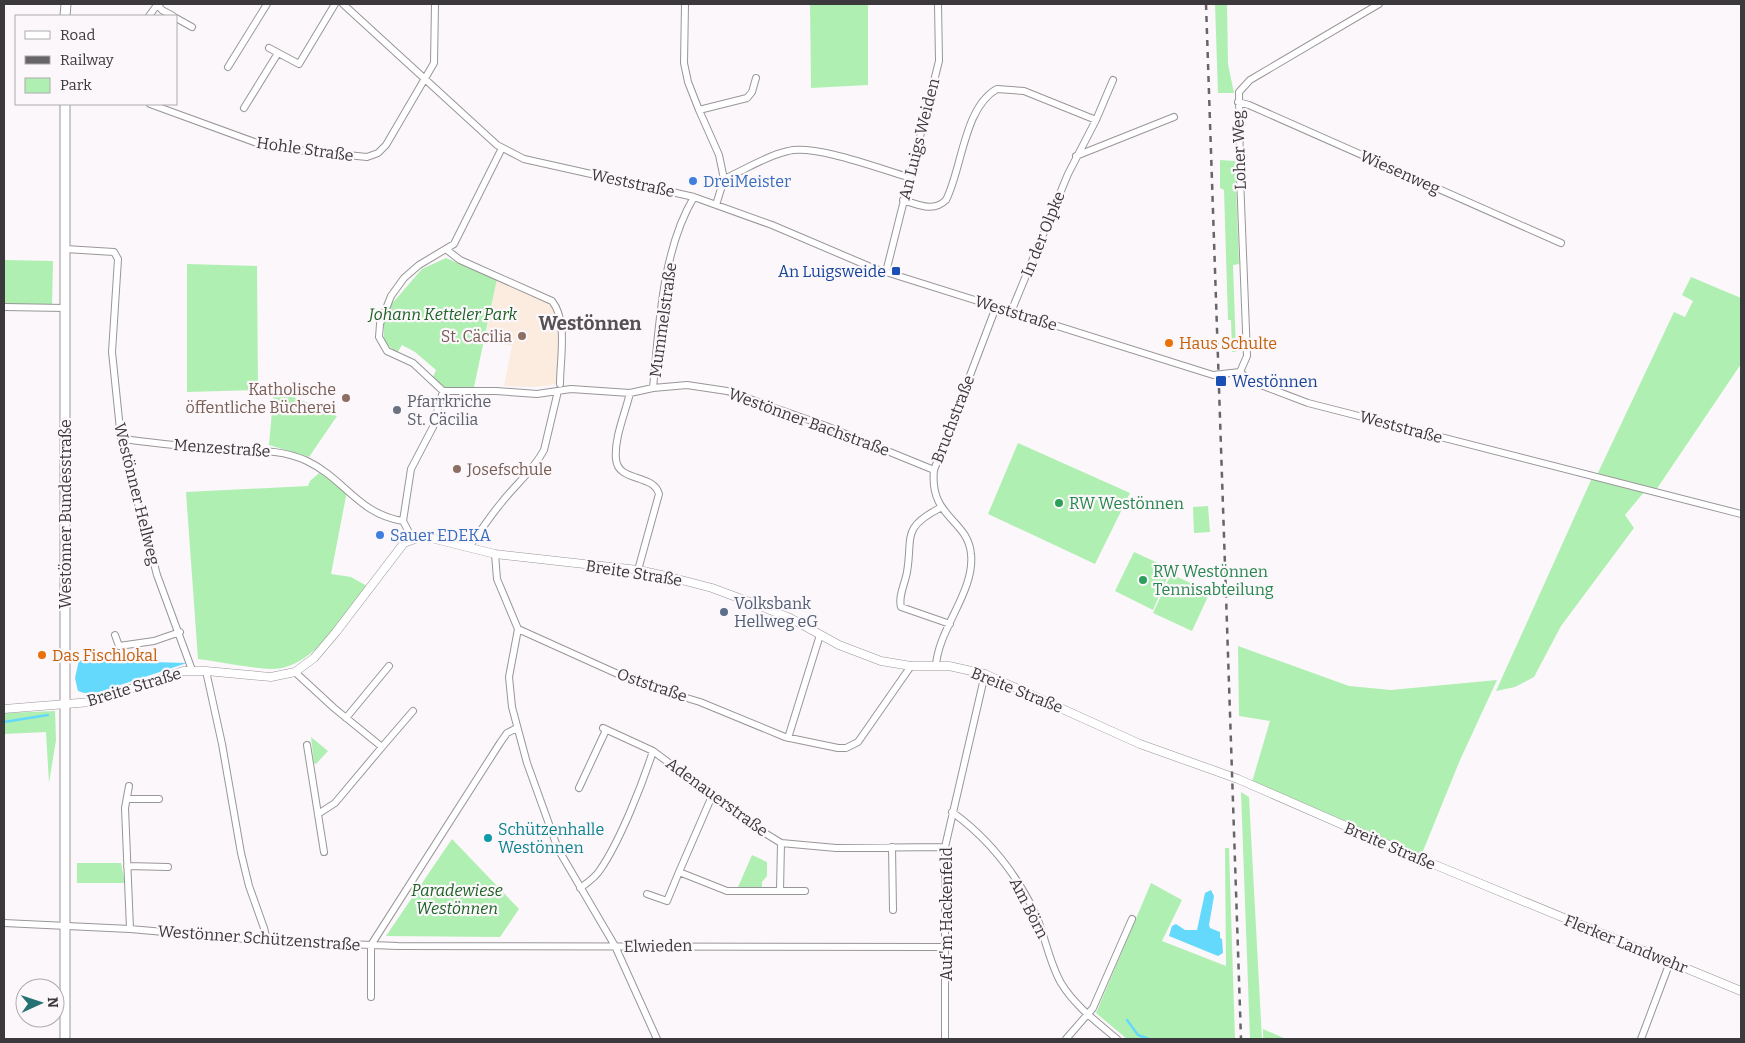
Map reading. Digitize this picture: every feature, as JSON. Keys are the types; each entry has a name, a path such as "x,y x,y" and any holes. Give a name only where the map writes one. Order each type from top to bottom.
{"main road":[{"name":"Westönner Bundesstraße","path":"65,105 65,1039"}],"street":[{"path":"151,15 157,4 172,15"},
{"path":"228,67 267,4"},
{"path":"269,48 299,64 336,4"},
{"name":"Weststraße","path":"343,4 502,148 524,159 694,197 886,272 1213,375 1240,372 1250,381 1308,403 1741,514"},
{"name":"Hohle Straße","path":"153,105 268,147 366,157 378,154 386,145 426,80 434,63 435,4"},
{"path":"685,4 684,63 688,82 719,155 724,179 716,205"},
{"name":"An Luigs Weiden","path":"886,272 908,177 939,61 938,4"},
{"name":"Loher Weg","path":"1240,372 1247,356 1239,92 1250,80 1379,4"},
{"path":"178,19 192,27"},
{"path":"244,108 278,53"},
{"path":"699,110 747,98 752,92 756,78"},
{"name":"In der Olpke","path":"1011,312 1076,156 1096,120 1114,80"},
{"path":"903,200 930,208 946,200 975,115 984,99 997,89 1024,90 1096,120"},
{"name":"Wiesenweg","path":"1238,102 1562,243"},
{"path":"1076,156 1174,117"},
{"path":"412,538 403,521 410,469 434,427 443,391 412,362 387,351 380,337 379,327 391,296 404,278 420,265 447,250 457,239 502,148"},
{"path":"724,179 781,152 797,150 829,155 908,177"},
{"name":"Mummelstraße","path":"653,388 663,295 681,218 694,197"},
{"name":"Westönner Hellweg","path":"65,249 105,250 114,252 118,259 112,352 121,438 157,574 180,632 192,670"},
{"path":"447,250 460,260 552,300 559,312 561,324 559,387 544,450 526,477 502,501 470,547"},
{"path":"4,307 65,308"},
{"name":"Bruchstraße","path":"936,665 937,650 950,624 972,566 972,553 964,533 940,508 934,486 934,470 996,307"},
{"name":"Westönner Bachstraße","path":"443,391 496,390 537,394 559,387 630,393 653,388 687,386 727,391 826,426 934,470"},
{"path":"630,393 616,446 616,461 622,472 654,485 659,494 638,570"},
{"name":"Menzestraße","path":"121,438 228,450 270,450 307,462 332,477 369,510 403,521"},
{"path":"940,508 921,520 910,533 907,571 900,607 950,624"},
{"name":"Breite Straße","path":"4,709 91,702 111,697 170,673 192,670 271,677 295,672 309,662 327,642 400,548 412,538 422,536 495,554 638,570 712,588 790,618 820,635 868,656 911,666 936,665 985,674 1140,744 1238,779 1511,896"},
{"path":"495,554 497,579 518,629 509,677 517,728 551,831 566,866 615,946 657,1039"},
{"name":"Oststraße","path":"518,629 640,684 700,702 788,738 825,746 846,748 858,742 911,666"},
{"path":"114,635 119,646 154,640 180,632"},
{"path":"788,738 820,635"},
{"path":"346,718 389,666"},
{"path":"206,670 222,744 241,853 249,886 267,941"},
{"path":"295,672 346,718 382,747"},
{"name":"Auf'm Hackenfeld","path":"945,1039 945,847 985,674"},
{"path":"318,814 335,803 413,711"},
{"name":"Westönner Schützenstraße","path":"4,923 130,929 267,941 371,945 500,743 507,733 517,728"},
{"name":"Adenauerstraße","path":"579,788 604,729 653,751 680,769 712,796 781,843 836,848 945,847"},
{"path":"307,745 324,852"},
{"path":"580,888 600,871 610,853 645,774 653,751"},
{"path":"129,786 125,808 130,929"},
{"path":"647,894 667,902 712,796"},
{"path":"127,799 159,799"},
{"name":"Am Börn","path":"952,812 987,843 1009,870 1035,914 1061,982 1089,1016 1117,1039"},
{"path":"780,891 781,843"},
{"path":"892,847 893,910"},
{"path":"127,866 168,867"},
{"path":"679,872 726,891 805,891"},
{"name":"Flerker Landwehr","path":"1511,896 1741,991"},
{"path":"1066,1039 1089,1016 1132,919"},
{"path":"371,945 371,997"},
{"name":"Elwieden","path":"371,945 945,947"},
{"path":"1641,1039 1670,962"}],"shaded area":[{"name":"St. Cäcilia","path":"497,279 551,303 555,309 559,332 558,384 534,387 504,386 512,346 485,340"}],"green space":[{"path":"810,4 868,4 868,85 811,88"},
{"path":"1215,4 1227,4 1228,64 1234,93 1218,93"},
{"path":"1220,160 1235,161 1239,264 1233,265 1236,352 1232,352 1231,320 1228,320 1224,190 1220,188"},
{"name":"Johann Ketteler Park","path":"446,258 497,279 474,387 444,388 433,377 436,370 415,352 402,345 397,353 384,342 384,321 389,307 422,269"},
{"path":"4,260 53,261 52,305 4,305"},
{"path":"187,264 257,266 258,390 187,392"},
{"path":"1691,277 1741,298 1741,364 1656,490 1597,475 1674,312 1685,317 1693,301 1682,295"},
{"path":"274,388 337,416 309,457 269,445"},
{"name":"RW Westönnen","path":"1018,443 1130,493 1095,564 988,514"},
{"path":"319,473 347,491 331,574 351,577 367,586 326,639 300,661 286,667 271,669 198,659 186,492 308,486 310,481"},
{"path":"1592,478 1645,491 1625,515 1634,528 1561,626 1534,677 1515,687 1496,691"},
{"path":"1208,506 1210,532 1194,533 1193,507"},
{"name":"RW Westönnen Tennisabteilung","path":"1134,552 1171,569 1153,610 1115,591"},
{"path":"1171,574 1210,592 1192,631 1153,613"},
{"path":"1238,646 1349,686 1391,690 1497,680 1460,760 1421,856 1252,782 1270,721 1239,716"},
{"path":"55,711 56,740 49,783 46,732 4,734 4,713"},
{"path":"311,737 328,751 316,764 314,763"},
{"path":"1241,792 1249,797 1262,1039 1250,1039"},
{"name":"Paradewiese Westönnen","path":"452,839 519,909 500,937 386,936"},
{"path":"1225,848 1229,848 1235,1039 1127,1039 1096,1013 1151,883 1182,900 1162,941 1226,966"},
{"path":"752,855 767,862 767,876 762,882 762,887 738,887"},
{"path":"77,863 121,863 125,883 77,883"},
{"path":"1263,1029 1286,1039 1263,1039"}],"water":[{"path":"79,660 187,663 99,692 84,693 78,691 75,678"},
{"path":"1211,890 1214,896 1209,925 1210,928 1220,932 1220,938 1222,939 1223,953 1218,956 1169,936 1172,926 1176,924 1185,930 1197,930 1205,893"}],"waterway":[{"path":"4,722 48,715"},
{"path":"1127,1020 1138,1035 1149,1039"}],"railway":[{"path":"1206,4 1241,1039"}],"place":[{"name":"DreiMeister","path":"693,181"},
{"name":"An Luigsweide","path":"896,271"},
{"name":"St. Cäcilia","path":"522,336"},
{"name":"Haus Schulte","path":"1169,343"},
{"name":"Westönnen","path":"1221,381"},
{"name":"Katholische öffentliche Bücherei","path":"346,398"},
{"name":"Pfarrkriche St. Cäcilia","path":"397,410"},
{"name":"Josefschule","path":"457,469"},
{"name":"RW Westönnen","path":"1059,503"},
{"name":"Sauer EDEKA","path":"380,535"},
{"name":"RW Westönnen Tennisabteilung","path":"1143,580"},
{"name":"Volksbank Hellweg eG","path":"724,612"},
{"name":"Das Fischlokal","path":"42,655"},
{"name":"Schützenhalle Westönnen","path":"488,838"}],"district":[{"name":"Westönnen","path":"590,323"}]}
